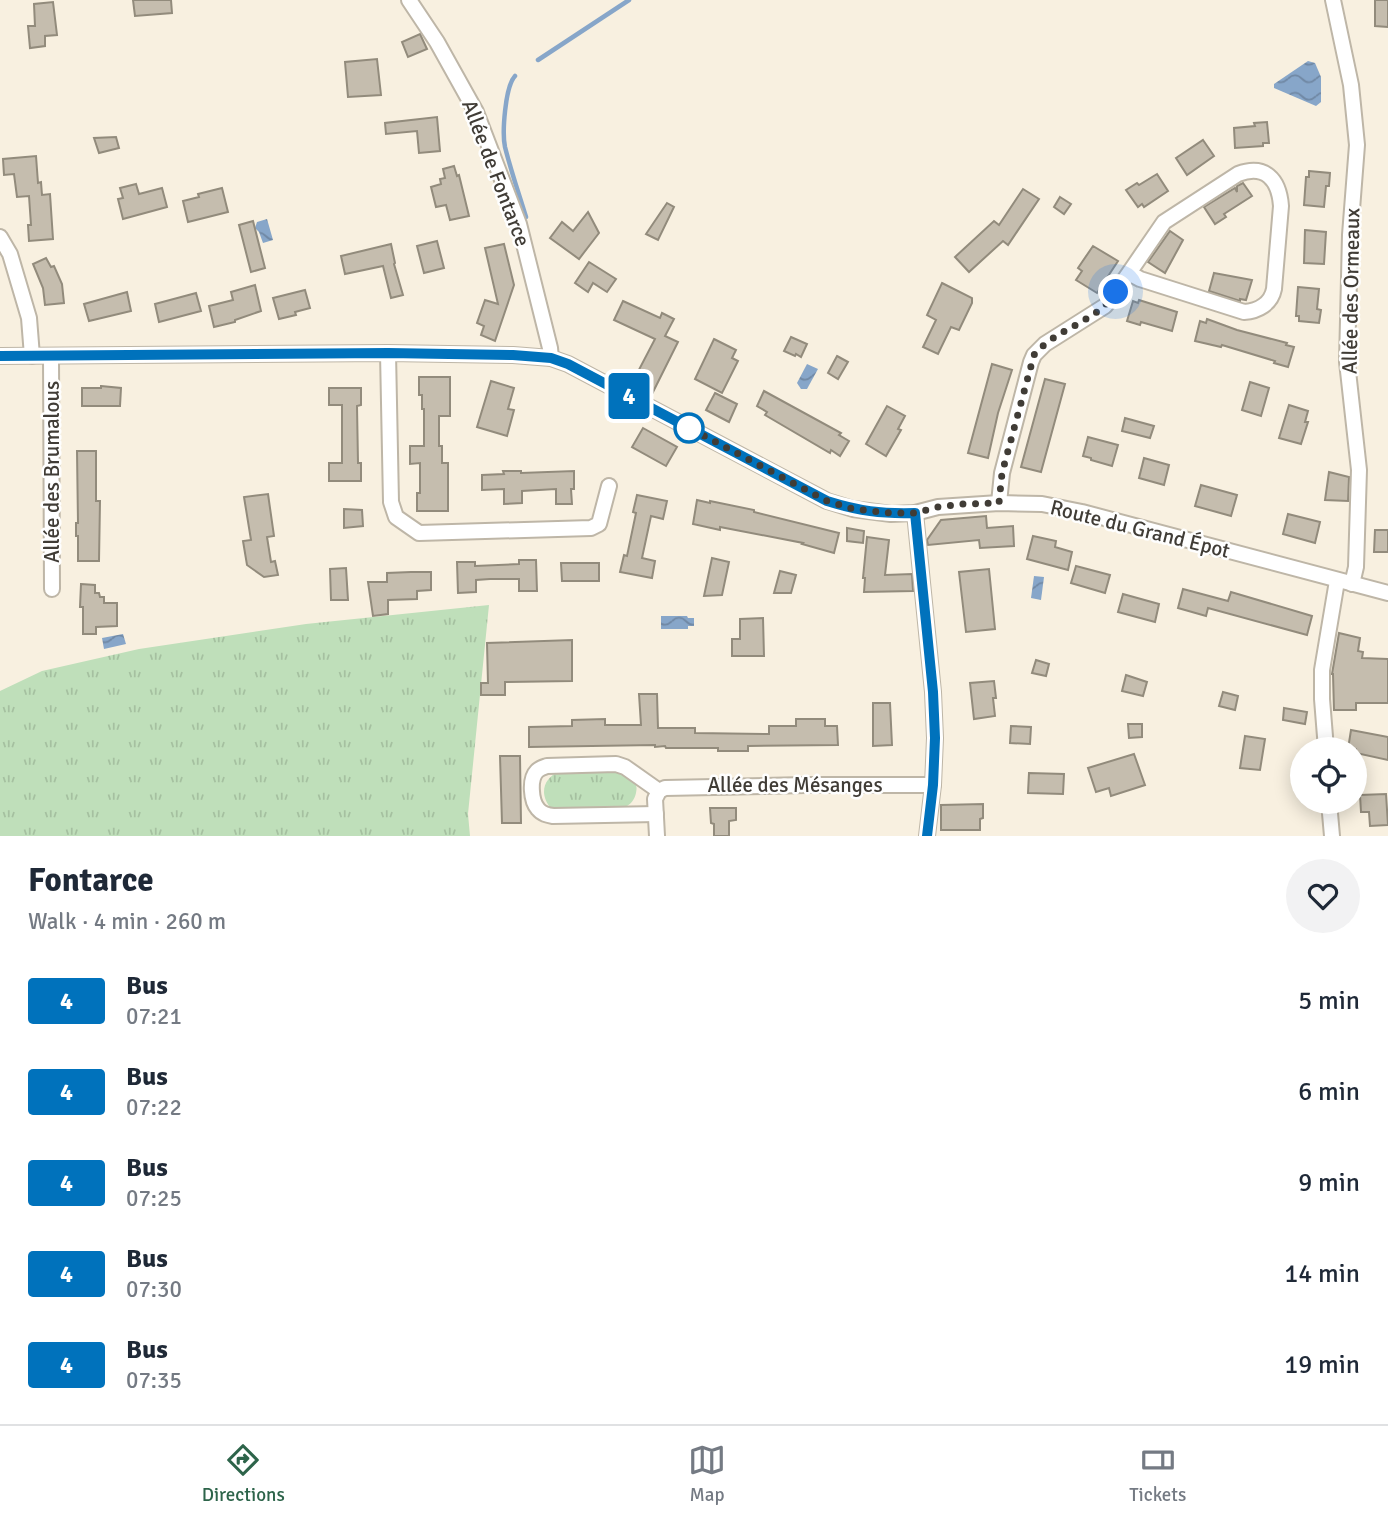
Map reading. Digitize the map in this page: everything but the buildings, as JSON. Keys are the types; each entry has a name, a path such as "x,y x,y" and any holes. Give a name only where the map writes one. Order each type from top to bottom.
{"street":[{"name":"Allée de Fontarce","path":"409,0 437,42 476,112 519,223 551,358"},
{"name":"Allée des Ormeaux","path":"1333,0 1351,85 1357,137 1350,235 1347,362 1359,470 1356,567 1352,584"},
{"path":"999,503 1002,473 1034,355 1045,344 1105,306 1158,229 1170,216 1247,171 1260,171 1274,182 1281,206 1274,289 1265,305 1251,312 1244,312 1140,279 1129,273"},
{"path":"0,237 10,254 29,317 32,356"},
{"name":"Route du Grand Épot","path":"0,356 388,353 551,358 568,364 827,501 853,509 915,513 938,507 999,503 1042,504 1082,512 1388,593"},
{"path":"388,353 391,502 396,517 419,533 591,528 599,524 609,486"},
{"name":"Allée des Brumalous","path":"51,356 52,589"},
{"path":"915,513 935,738 927,836"},
{"path":"1325,737 1322,670 1337,581"},
{"path":"656,814 545,815 535,806 534,774 547,766 616,764 625,767 659,791 655,799 656,814 657,836"},
{"name":"Allée des Mésanges","path":"659,791 676,786 933,785"},
{"path":"1330,814 1332,836"}],"green space":[{"path":"489,605 468,814 470,836 0,836 0,691 42,671 139,649 306,624"},
{"path":"616,769 630,778 636,786 635,797 627,806 613,810 576,811 555,809 547,802 545,785 550,777 559,771"}],"water":[{"path":"1308,61 1315,63 1321,77 1321,102 1316,106 1274,88 1274,84"},
{"path":"267,219 273,240 263,243 255,228 257,222"},
{"path":"807,364 818,369 807,389 801,389 797,383"},
{"path":"1034,576 1044,577 1041,600 1031,598"},
{"path":"661,616 694,618 694,626 688,626 688,629 661,629"},
{"path":"123,634 126,644 104,649 102,638"}],"waterway":[{"path":"538,60 629,0"},
{"path":"515,76 507,100 504,140 526,217"}],"bus line":[{"name":"4","path":"0,356 388,353 551,358 568,364 827,501 873,512 915,513 935,738 927,836"}],"route":[{"path":"689,428 680,423 827,501 853,509 915,513 963,504 999,503 1002,473 1034,355 1045,344 1095,314 1116,292"}]}
